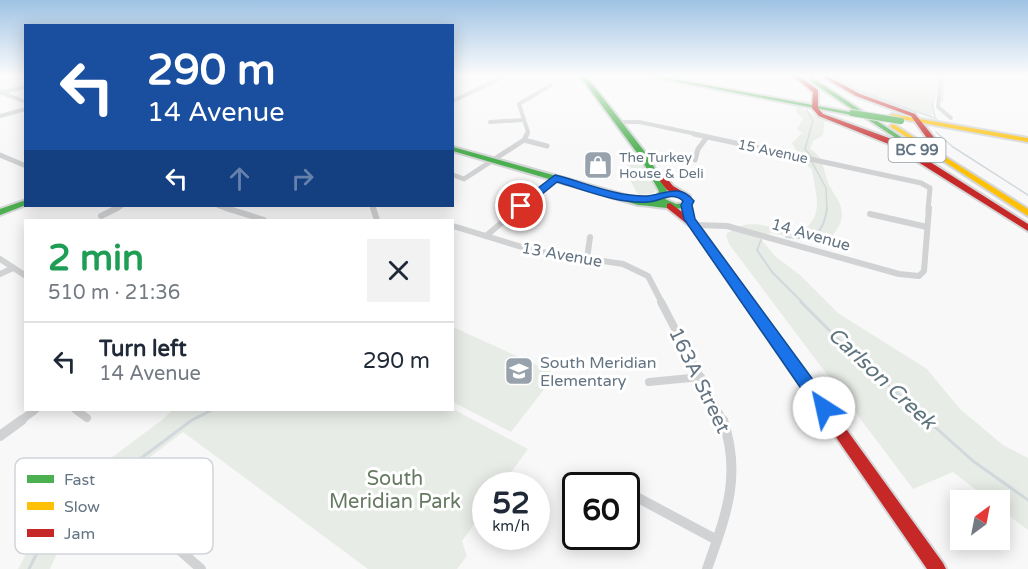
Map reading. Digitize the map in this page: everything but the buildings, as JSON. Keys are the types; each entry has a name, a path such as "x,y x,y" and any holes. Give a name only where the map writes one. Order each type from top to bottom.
{"main road":[{"path":"604,103 618,120"},
{"path":"607,103 645,158 670,188 689,201 687,205 692,222"},
{"path":"807,103 816,104 824,116 901,147 1028,226"},
{"path":"808,103 1028,141"},
{"name":"BC 99","path":"844,103 1028,226"},
{"name":"BC 99","path":"856,103 1028,213"},
{"path":"880,103 904,111 919,122 925,135 935,144 1028,203"},
{"path":"454,149 624,197 664,200 687,205"},
{"path":"645,158 662,188 664,200 692,222 937,569"},
{"path":"664,200 680,194"},
{"path":"0,212 24,203"}],"street":[{"path":"454,175 464,178 524,140 528,132 520,103"},
{"path":"938,103 938,107 951,118"},
{"path":"0,116 24,110"},
{"path":"490,122 524,120"},
{"name":"15 Avenue","path":"618,120 639,122 926,185 930,188 927,227"},
{"path":"695,160 698,149 708,137"},
{"path":"524,140 547,146"},
{"path":"0,155 24,165"},
{"path":"486,236 555,178"},
{"path":"100,216 119,207"},
{"path":"222,207 261,219"},
{"path":"870,214 927,227"},
{"name":"14 Avenue","path":"692,222 727,226 899,274 919,276 924,271 927,227"},
{"name":"13 Avenue","path":"454,226 542,253 623,264 637,269"},
{"path":"587,259 590,237"},
{"path":"0,259 24,275"},
{"path":"0,274 13,268"},
{"name":"163A Street","path":"637,269 648,276 729,435 734,459 734,483 707,569"},
{"path":"649,381 700,376"},
{"path":"0,436 34,411"},
{"path":"77,411 87,418"},
{"path":"640,499 717,540"},
{"path":"184,554 201,569"}],"green space":[{"path":"886,103 935,103 932,118"},
{"path":"797,106 825,120 823,135 813,141 810,149 821,161 840,204 842,219 827,244 771,233 760,238 775,256 800,275 838,313 927,369 960,409 1003,445 1028,458 1028,530 1010,516 1010,490 976,490 953,472 913,489 729,244 726,235 734,229 751,224 797,235 806,228 816,214 817,198 812,169 805,164 792,143 802,133 797,129 803,119 796,112"},
{"path":"641,161 654,180 657,190 652,194 638,195 626,172 630,170 625,162 620,162"},
{"path":"454,327 556,374 511,432 454,403"},
{"name":"South Meridian Park","path":"454,410 528,449 511,472 472,472 472,527 462,541 467,556 457,569 368,569 183,432 149,458 111,458 172,411"},
{"name":"South Meridian Park","path":"26,554 57,554 50,569 18,569"}],"waterway":[{"path":"892,103 937,119"},
{"path":"932,103 935,117"},
{"name":"Carlson Creek","path":"807,110 813,121 805,149 812,158"},
{"path":"936,132 953,147 1028,195"},
{"name":"Carlson Creek","path":"812,162 826,188 827,208"},
{"name":"Carlson Creek","path":"786,237 803,238 815,234 823,225 827,208"},
{"name":"Carlson Creek","path":"761,240 757,250 772,272 803,303"},
{"name":"Carlson Creek","path":"801,302 850,351 973,461 1028,500"},
{"path":"141,458 192,420 210,411"},
{"path":"29,569 36,554"}],"traffic: fast":[{"path":"603,103 645,158 663,191 660,200 675,207 687,205"},
{"path":"795,103 852,113"},
{"path":"846,103 898,137"},
{"path":"852,113 901,121"},
{"path":"454,149 638,202 665,204"},
{"path":"0,212 24,203"}],"traffic: slow":[{"path":"892,116 1028,140"},
{"path":"893,126 1028,213"}],"traffic: jam":[{"path":"815,103 815,108 821,115 894,143 1028,228"},
{"path":"879,103 913,115 937,146"},
{"path":"661,177 670,188 687,198 687,210"},
{"path":"670,206 694,225 937,569"}],"place":[{"name":"The Turkey House & Deli","path":"598,165"},
{"name":"South Meridian Elementary","path":"519,371"}],"route":[{"path":"521,206 555,178 624,197 648,199 666,193 676,193 687,198 689,219 824,408"}]}
